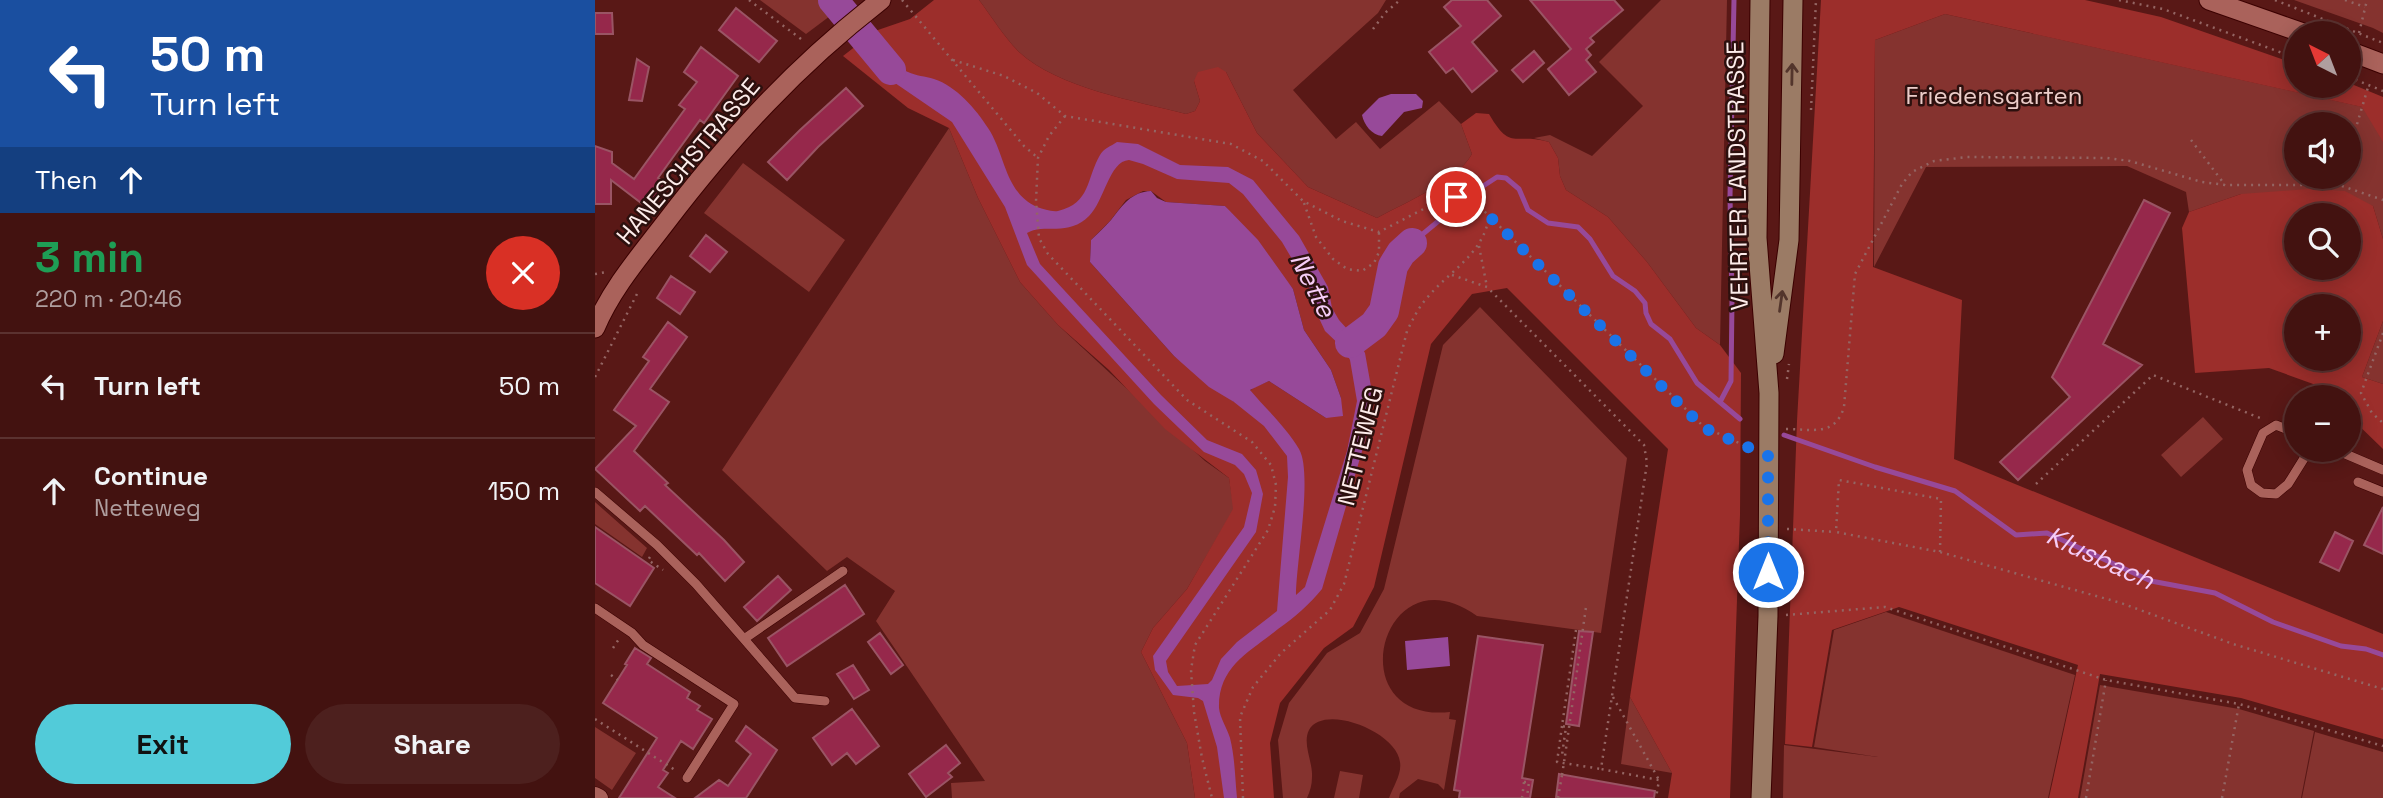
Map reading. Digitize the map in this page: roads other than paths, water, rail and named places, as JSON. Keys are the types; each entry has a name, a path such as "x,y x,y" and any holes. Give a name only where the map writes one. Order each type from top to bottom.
{"main road":[{"name":"VEHRTER LANDSTRASSE","path":"1761,0 1757,238 1769,393 1768,616 1761,798"},
{"name":"VEHRTER LANDSTRASSE","path":"1769,393 1789,240 1794,0"}],"street":[{"name":"HANESCHSTRASSE","path":"595,328 600,303 624,277 715,159 763,104 842,31 881,0"},
{"path":"2209,0 2284,26"},
{"path":"2361,56 2383,64"}],"lane":[{"path":"2284,428 2276,425 2263,432 2247,470 2251,485 2262,493 2276,494 2288,484 2302,462"},
{"path":"2361,461 2383,470"},
{"path":"2358,482 2383,492"},
{"path":"595,492 657,545 696,584 795,698 825,701"},
{"path":"744,639 843,571"},
{"path":"595,608 632,633 643,645 734,704 687,778"}],"water":[{"path":"871,34 897,65 911,73 942,82 965,99 988,128 1018,192 1037,207 1058,211 1077,202 1086,189 1101,153 1117,142 1138,144 1180,165 1228,167 1253,180 1299,236 1328,287 1332,308 1365,353 1373,398 1365,441 1322,589 1296,615 1238,661 1224,681 1220,693 1219,708 1232,746 1237,798 1224,798 1217,747 1203,701 1173,695 1155,670 1153,656 1244,527 1252,493 1244,474 1235,465 1204,452 1154,404 1027,265 1005,207 952,122 895,83 859,43","holes":["1129,160 1177,179 1229,183 1243,194 1282,242 1312,293 1325,331 1345,350 1350,360 1357,401 1347,451 1305,587 1296,595 1304,497 1303,461 1299,449 1288,433 1250,390 1269,381 1326,418 1343,416 1341,398 1331,370 1304,330 1293,289 1258,240 1225,206 1166,202 1151,191 1144,192 1128,200 1091,240 1090,262 1174,356 1209,387 1234,402 1264,426 1287,456 1288,477 1277,611 1237,642 1221,659 1208,684 1177,686 1168,672 1166,661 1256,532 1263,494 1256,470 1242,454 1207,440 1161,395 1040,264 1027,233 1033,230 1065,228 1081,222 1094,210 1116,167"]},
{"path":"1391,94 1416,94 1423,101 1422,108 1404,112 1382,136 1375,134 1369,129 1362,115 1379,98"},
{"path":"1448,637 1450,666 1407,670 1405,641"}],"waterway":[{"name":"Nette","path":"833,0 891,70"},
{"path":"1720,402 1731,381 1730,196 1734,0"},
{"name":"Klusbach","path":"1412,243 1471,194 1497,177 1506,178 1519,189 1528,210 1548,223 1578,227 1590,239 1613,276 1635,291 1645,303 1651,324 1670,339 1697,383 1740,419"},
{"name":"Klusbach","path":"1350,343 1374,325 1384,311 1393,266 1401,253 1412,243"},
{"name":"Klusbach","path":"1784,435 1955,491 2016,535 2047,533 2151,581 2215,593 2273,622 2341,646 2366,649 2383,655"}],"park label":[{"name":"Friedensgarten","path":"1994,95"}]}
